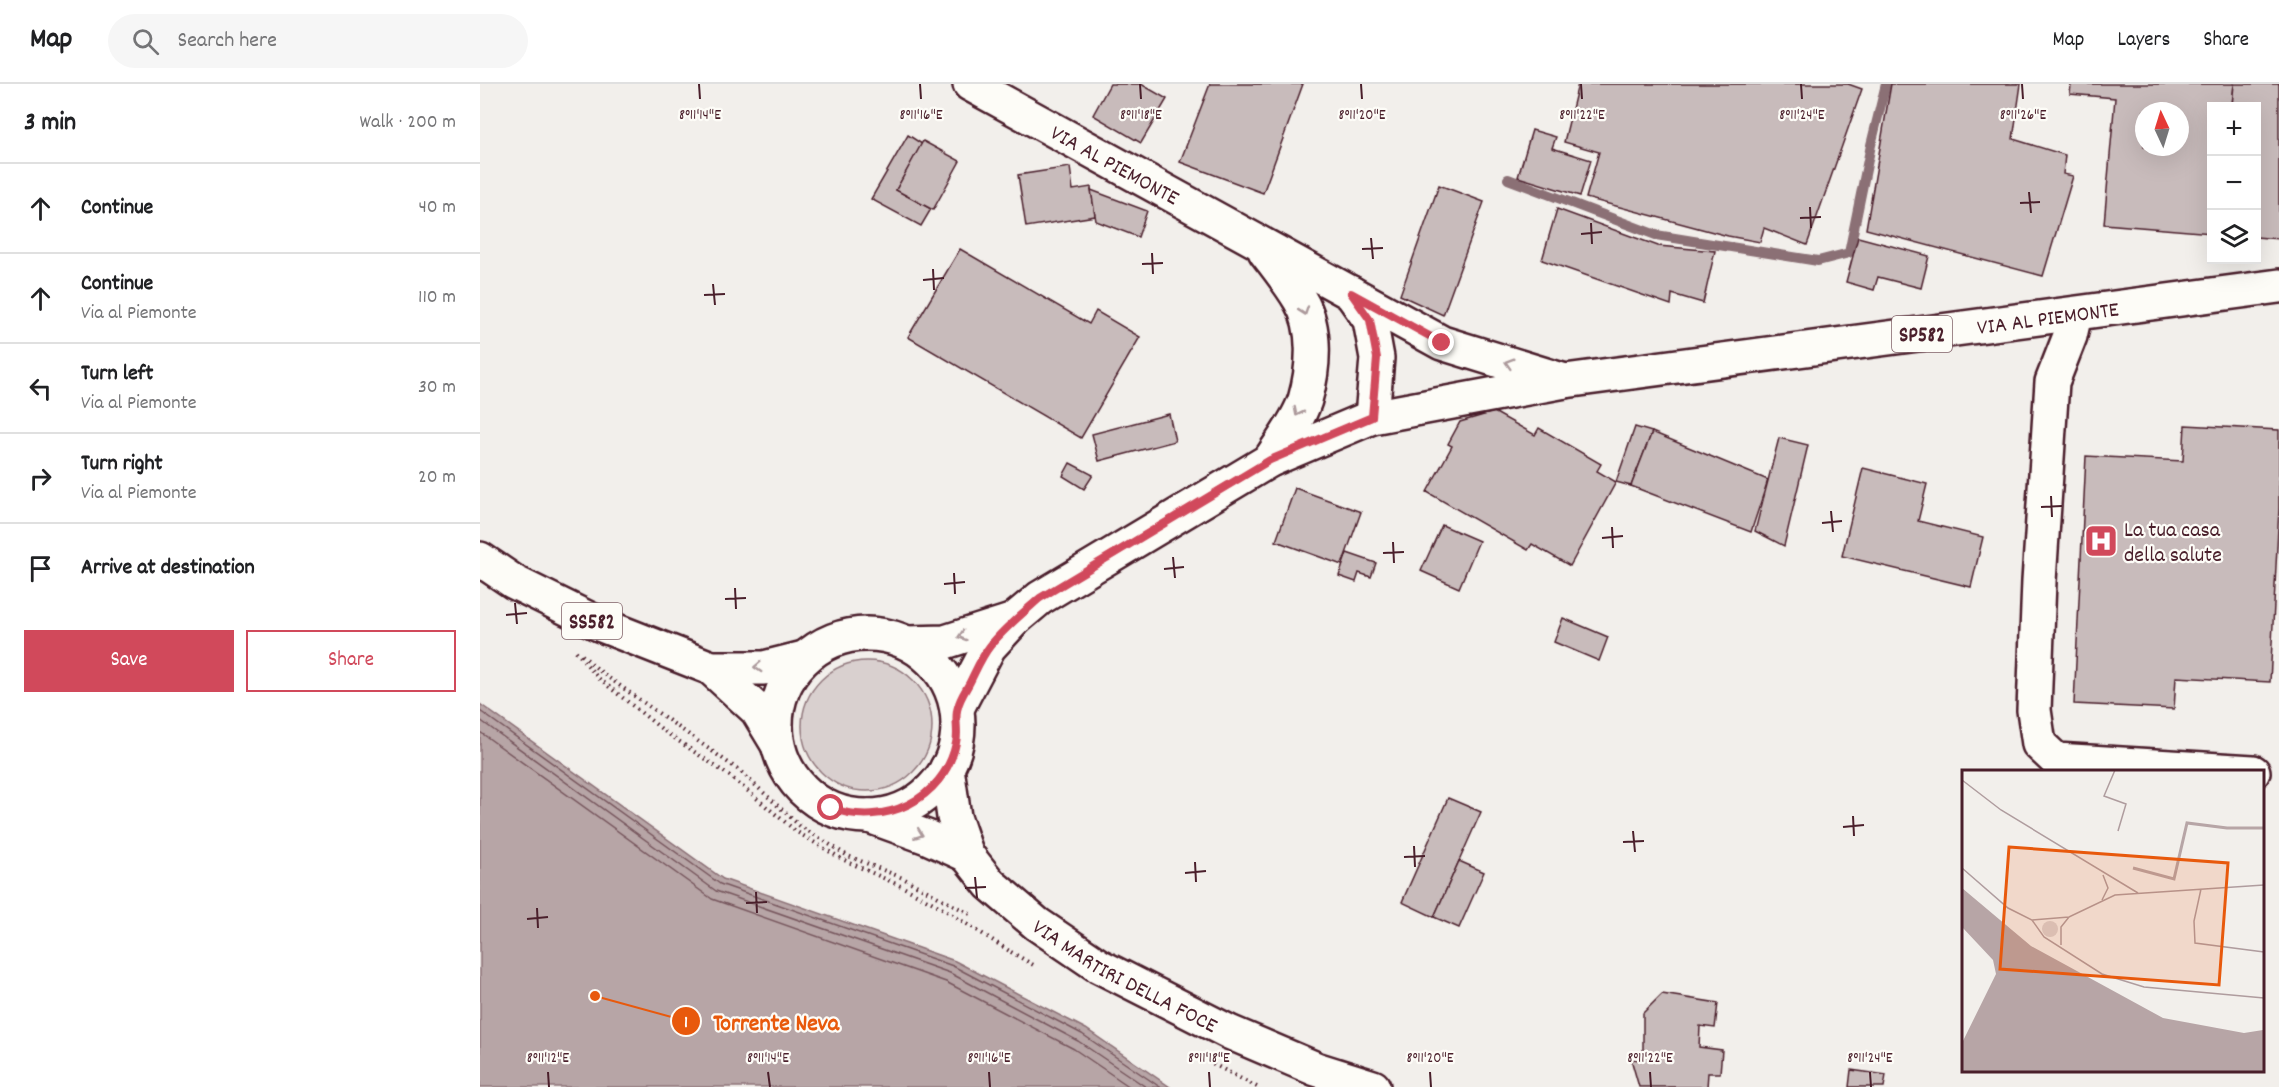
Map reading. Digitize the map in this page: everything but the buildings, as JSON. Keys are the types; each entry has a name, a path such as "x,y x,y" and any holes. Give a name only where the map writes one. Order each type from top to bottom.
{"main road":[{"name":"VIA AL PIEMONTE","path":"970,84 1442,343 1565,381"},
{"name":"VIA AL PIEMONTE","path":"1260,245 1301,301 1311,330 1312,359 1305,400 1270,460"},
{"name":"VIA AL PIEMONTE","path":"957,708 989,646 1015,619 1040,598 1270,460 1372,417 1565,381 2279,286"},
{"name":"VIA AL PIEMONTE","path":"1351,293 1370,320 1377,358 1372,417"},
{"path":"2075,314 2070,336 2052,382 2039,581 2035,699 2039,744 2056,760 2220,770"},
{"name":"SS582","path":"480,559 514,582 567,609 711,668 757,710 777,743"},
{"name":"VIA AL PIEMONTE","path":"908,643 945,642 1015,619"},
{"path":"858,634 889,636 908,643 925,654 939,669 952,692 957,708 956,743 947,768 935,785 920,799 891,812 870,816 838,811 810,796 789,773 777,743 775,718 781,693 793,671 804,658 829,641 858,634"},
{"name":"SS582","path":"711,668 764,668 804,658"},
{"name":"VIA MARTIRI DELLA FOCE","path":"947,768 954,817 967,855 990,884 1036,924 1099,966 1229,1032 1316,1069 1373,1087"},
{"path":"2264,773 2279,774"},
{"name":"VIA MARTIRI DELLA FOCE","path":"870,816 967,855"}],"path":[{"path":"973,916 903,878 848,856 800,826 740,771 602,673 570,644 597,677 664,731 732,777 797,832 842,859 937,905 1011,952"}],"shaded area":[{"path":"867,661 892,666 913,680 927,701 932,726 927,751 913,772 892,786 867,791 842,786 821,772 807,751 802,726 807,701 821,680 842,666"}],"water":[{"path":"480,704 723,879 955,961 1086,1029 1170,1087 480,1087"}],"waterway":[{"path":"1508,179 1656,235 1818,261 1849,253 1886,84"}],"place":[{"name":"La tua casa della salute","path":"2101,541"},
{"name":"Torrente Neva","path":"595,996"}],"route":[{"path":"831,808 862,816 880,815 901,809 920,799 935,785 947,768 956,743 957,708 989,646 1015,619 1040,598 1270,460 1372,417 1377,358 1370,320 1351,293 1442,343"}]}
